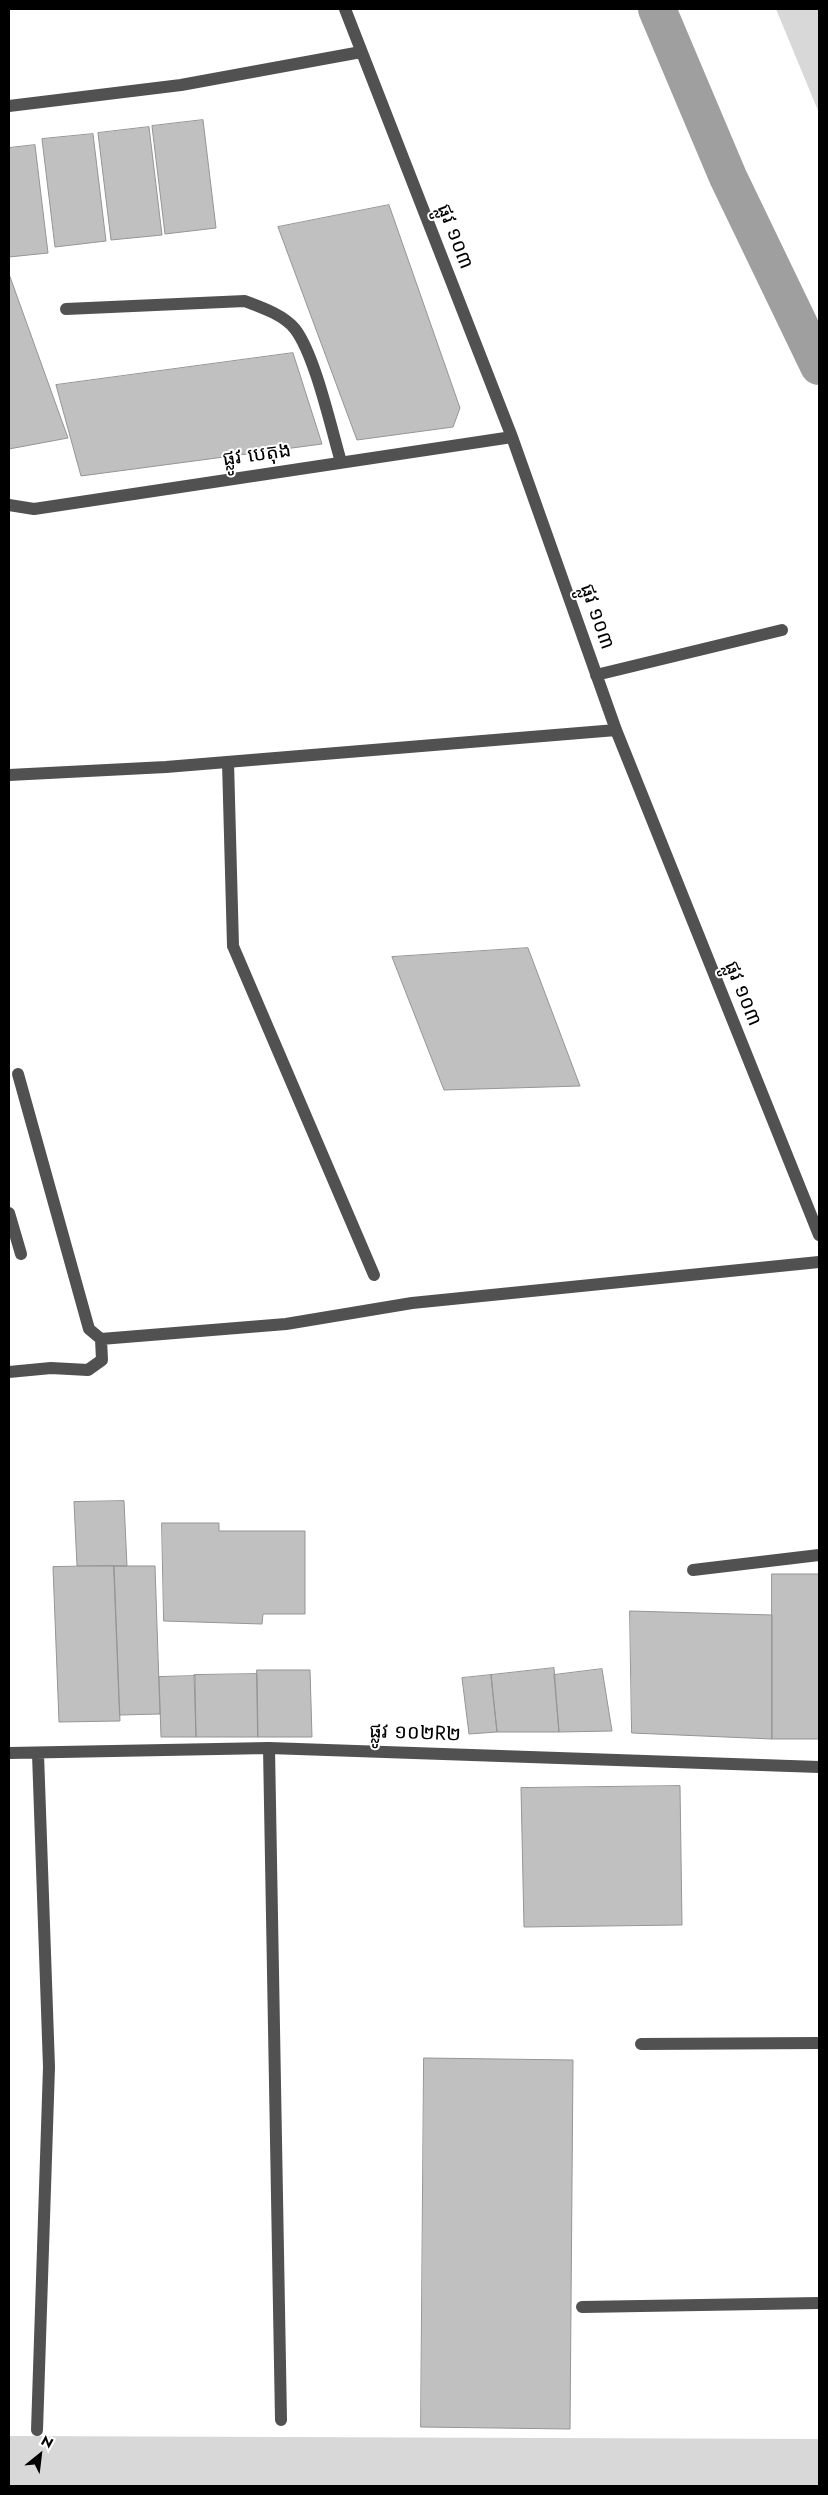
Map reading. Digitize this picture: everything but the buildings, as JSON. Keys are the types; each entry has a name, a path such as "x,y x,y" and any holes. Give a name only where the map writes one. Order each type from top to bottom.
{"street":[{"name":"ផ្លូវ ១០៣","path":"344,9 512,437 616,730 819,1235"},
{"path":"9,106 181,85 361,52"},
{"path":"66,309 245,301 268,310 294,328 310,361 341,462"},
{"name":"ផ្លូវ បេតុង","path":"9,505 34,509 512,437"},
{"path":"596,676 782,630"},
{"path":"9,775 228,762 616,730"},
{"path":"228,762 233,946 374,1275"},
{"path":"18,1074 89,1330 101,1340 286,1324 412,1303 819,1262"},
{"path":"9,1213 21,1254"},
{"path":"9,1372 51,1368 88,1370 102,1360 101,1340"},
{"path":"693,1570 819,1555"},
{"path":"268,1748 281,2420"},
{"name":"ផ្លូវ ១០២R២","path":"9,1753 38,1754 268,1748 819,1766"},
{"path":"36,2430 49,2067 38,1754"},
{"path":"641,2044 819,2043"},
{"path":"582,2307 819,2303"}],"shaded area":[{"path":"776,9 819,9 819,113"},
{"path":"9,2436 819,2439 819,2486 9,2486"}],"waterway":[{"path":"657,9 728,177 819,366"}]}
